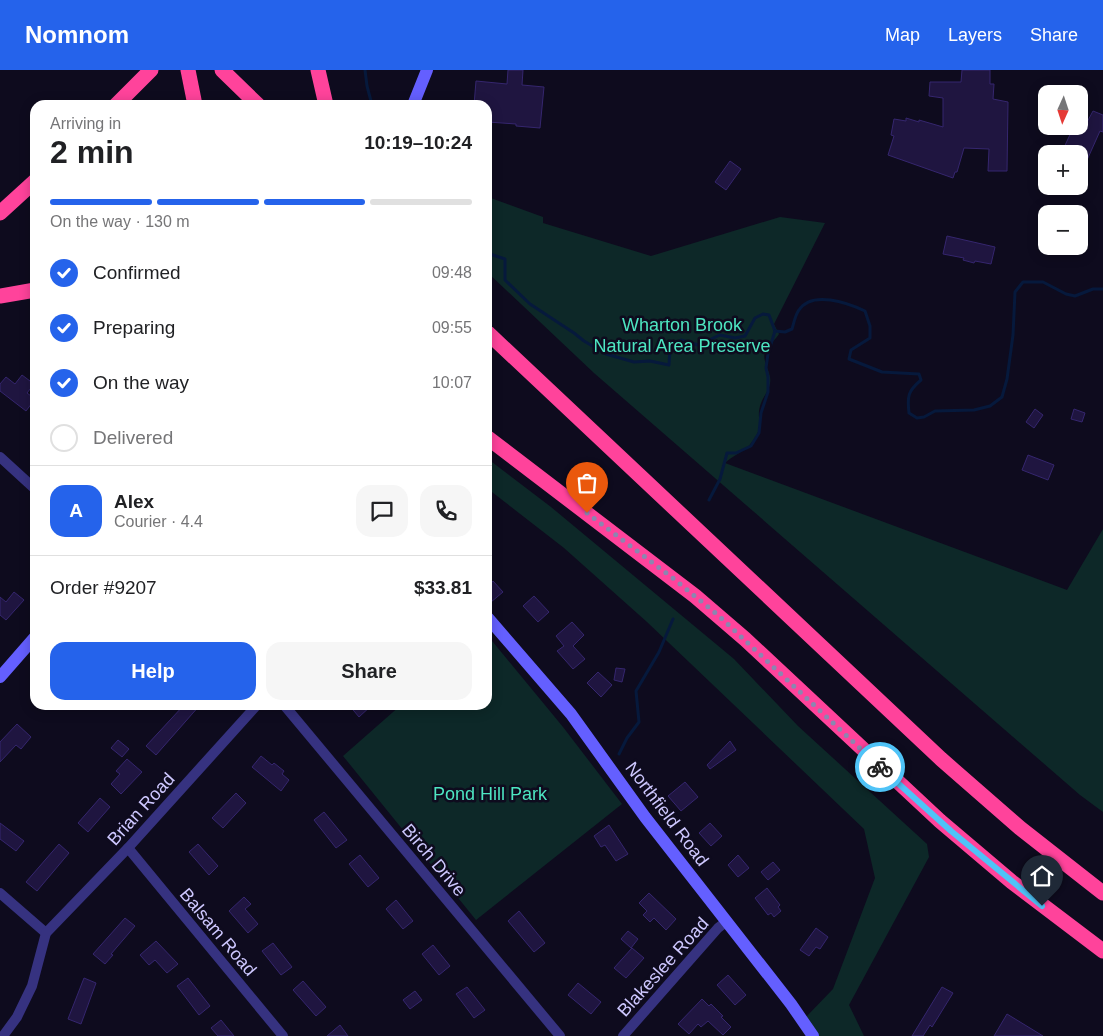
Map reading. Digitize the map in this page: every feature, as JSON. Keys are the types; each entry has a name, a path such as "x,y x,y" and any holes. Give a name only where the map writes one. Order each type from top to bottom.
{"highway":[{"path":"121,100 151,70"},
{"path":"188,70 195,100"},
{"path":"222,70 253,100"},
{"path":"318,70 325,100"},
{"path":"0,213 30,186"},
{"path":"0,296 30,291"},
{"path":"492,337 941,759 1027,834 1103,893"},
{"path":"492,441 695,596 745,639 940,822 1012,882 1103,951"}],"street":[{"path":"415,100 427,70"},
{"path":"0,457 30,484"},
{"name":"Northfield Road","path":"492,623 571,714 645,817 814,1036"},
{"path":"0,677 30,643"},
{"name":"Brian Road","path":"46,933 128,848 252,710"},
{"name":"Birch Drive","path":"288,710 560,1036"},
{"name":"Balsam Road","path":"128,848 283,1036"},
{"path":"0,893 46,933 32,986 17,1017 3,1036"},
{"name":"Blakeslee Road","path":"623,1036 718,928 727,921"}],"green space":[{"name":"Wharton Brook Natural Area Preserve","path":"492,198 543,217 543,223 651,256 780,217 825,223 774,324 779,334 765,351 764,358 770,381 769,389 760,406 759,427 756,436 749,445 725,463 1067,590 1103,529 1103,812 1080,795 594,373 492,277"},
{"path":"492,462 551,507 734,659 798,726 927,844 929,857 849,1005 864,1036 818,1036 806,1017 833,989 875,878 864,829 647,622 564,548 492,492"},
{"name":"Pond Hill Park","path":"492,641 563,727 622,804 476,920 343,756 395,710 492,710"}],"building":[{"path":"508,70 523,70 522,85 544,87 540,128 492,122 492,100 474,100 476,81 507,84"},
{"path":"962,70 990,70 990,84 994,84 993,99 1008,102 1007,171 988,171 989,149 964,148 957,172 955,172 953,178 888,155 894,136 891,135 894,119 906,121 906,118 919,122 919,120 943,127 943,98 929,96 930,82 961,82"},
{"path":"1093,111 1103,115 1103,132 1100,131 1088,158 1088,145 1065,145 1070,135 1088,135 1088,120"},
{"path":"730,161 741,169 726,190 715,182"},
{"path":"947,236 995,247 991,264 975,261 974,263 963,260 964,258 943,254"},
{"path":"22,375 30,381 30,389 27,393 30,395 30,406 26,411 0,391 0,384 6,377 15,384"},
{"path":"1035,409 1043,415 1034,428 1026,422"},
{"path":"1074,409 1085,413 1082,422 1071,419"},
{"path":"1028,455 1054,465 1048,480 1022,470"},
{"path":"493,581 503,592 492,601"},
{"path":"14,592 24,600 6,620 0,615 0,597 6,602"},
{"path":"534,596 549,612 538,622 523,606"},
{"path":"572,622 584,635 573,646 585,659 573,669 557,651 564,646 556,636"},
{"path":"616,668 625,669 622,682 614,680"},
{"path":"598,672 612,685 601,697 587,683"},
{"path":"179,710 196,710 156,755 146,746"},
{"path":"353,710 367,710 359,717"},
{"path":"17,724 31,737 21,749 16,745 0,762 0,742"},
{"path":"118,740 129,749 122,757 111,748"},
{"path":"730,741 736,750 710,769 707,765"},
{"path":"261,756 272,765 274,763 284,771 282,774 289,780 281,791 252,767"},
{"path":"127,759 142,772 121,794 111,784 120,774 116,771"},
{"path":"685,782 698,797 681,811 668,796"},
{"path":"236,793 246,803 223,828 212,818"},
{"path":"100,798 110,807 88,832 78,823"},
{"path":"324,812 347,840 336,848 314,820"},
{"path":"0,823 24,841 16,851 0,839"},
{"path":"710,823 722,836 711,846 699,833"},
{"path":"609,825 628,854 616,861 605,845 601,847 594,836"},
{"path":"59,844 69,853 37,891 26,882"},
{"path":"198,844 218,866 209,875 189,852"},
{"path":"360,855 379,878 368,887 349,864"},
{"path":"738,855 749,868 738,877 728,865"},
{"path":"773,862 780,870 768,880 761,872"},
{"path":"767,888 780,905 778,907 781,911 774,917 771,913 768,915 755,898"},
{"path":"649,893 676,919 666,930 654,918 650,922 643,915 647,911 639,903"},
{"path":"244,897 251,904 245,909 258,924 248,933 229,911"},
{"path":"396,900 413,921 403,929 386,909"},
{"path":"519,911 545,943 534,952 508,921"},
{"path":"125,918 135,926 105,964 93,954"},
{"path":"816,928 828,937 820,949 816,947 809,956 800,950"},
{"path":"628,931 638,939 631,948 621,939"},
{"path":"156,941 178,964 167,973 155,960 149,965 140,955"},
{"path":"273,943 292,967 281,975 262,951"},
{"path":"433,945 450,966 439,975 422,954"},
{"path":"632,948 644,958 626,978 614,968"},
{"path":"728,975 746,995 735,1005 717,985"},
{"path":"84,978 96,983 81,1024 68,1019"},
{"path":"188,978 210,1006 199,1015 177,986"},
{"path":"303,981 326,1007 316,1016 293,990"},
{"path":"578,983 601,1002 591,1014 568,995"},
{"path":"467,987 485,1010 474,1018 456,994"},
{"path":"942,987 953,993 932,1027 930,1025 923,1036 912,1036"},
{"path":"415,991 422,1000 410,1009 403,1000"},
{"path":"702,999 709,1006 711,1004 731,1027 723,1035 708,1021 701,1027 698,1024 689,1034 678,1024"},
{"path":"1007,1014 1043,1036 994,1036"},
{"path":"221,1020 234,1036 218,1036 211,1028"},
{"path":"340,1025 348,1036 327,1036"}],"waterway":[{"path":"365,70 371,100"},
{"path":"492,255 505,259 505,280 530,304 606,354 634,362 650,361 669,365 670,349 681,340 698,345 720,335 735,338 745,336 755,318 763,314 769,315 775,331 785,332 792,329 799,310 805,304 812,301 830,300 858,308 865,311 870,326 870,338 851,350 849,359 882,372 919,374 921,380 913,387 909,394 908,402 909,413 917,418 924,417 935,411 974,410 990,406 1002,397 1007,379 1013,335 1015,292 1023,282 1043,282 1066,294 1075,296 1093,289 1103,289"},
{"path":"709,500 720,479 727,453 736,453 751,446 759,433 761,413 768,392 766,368 768,354 775,331"},
{"path":"619,754 627,738 639,722 636,691 659,652 673,619"}],"way so far":[{"path":"587,513 719,616 880,767"}],"route":[{"path":"880,767 951,831 1042,906"}]}
